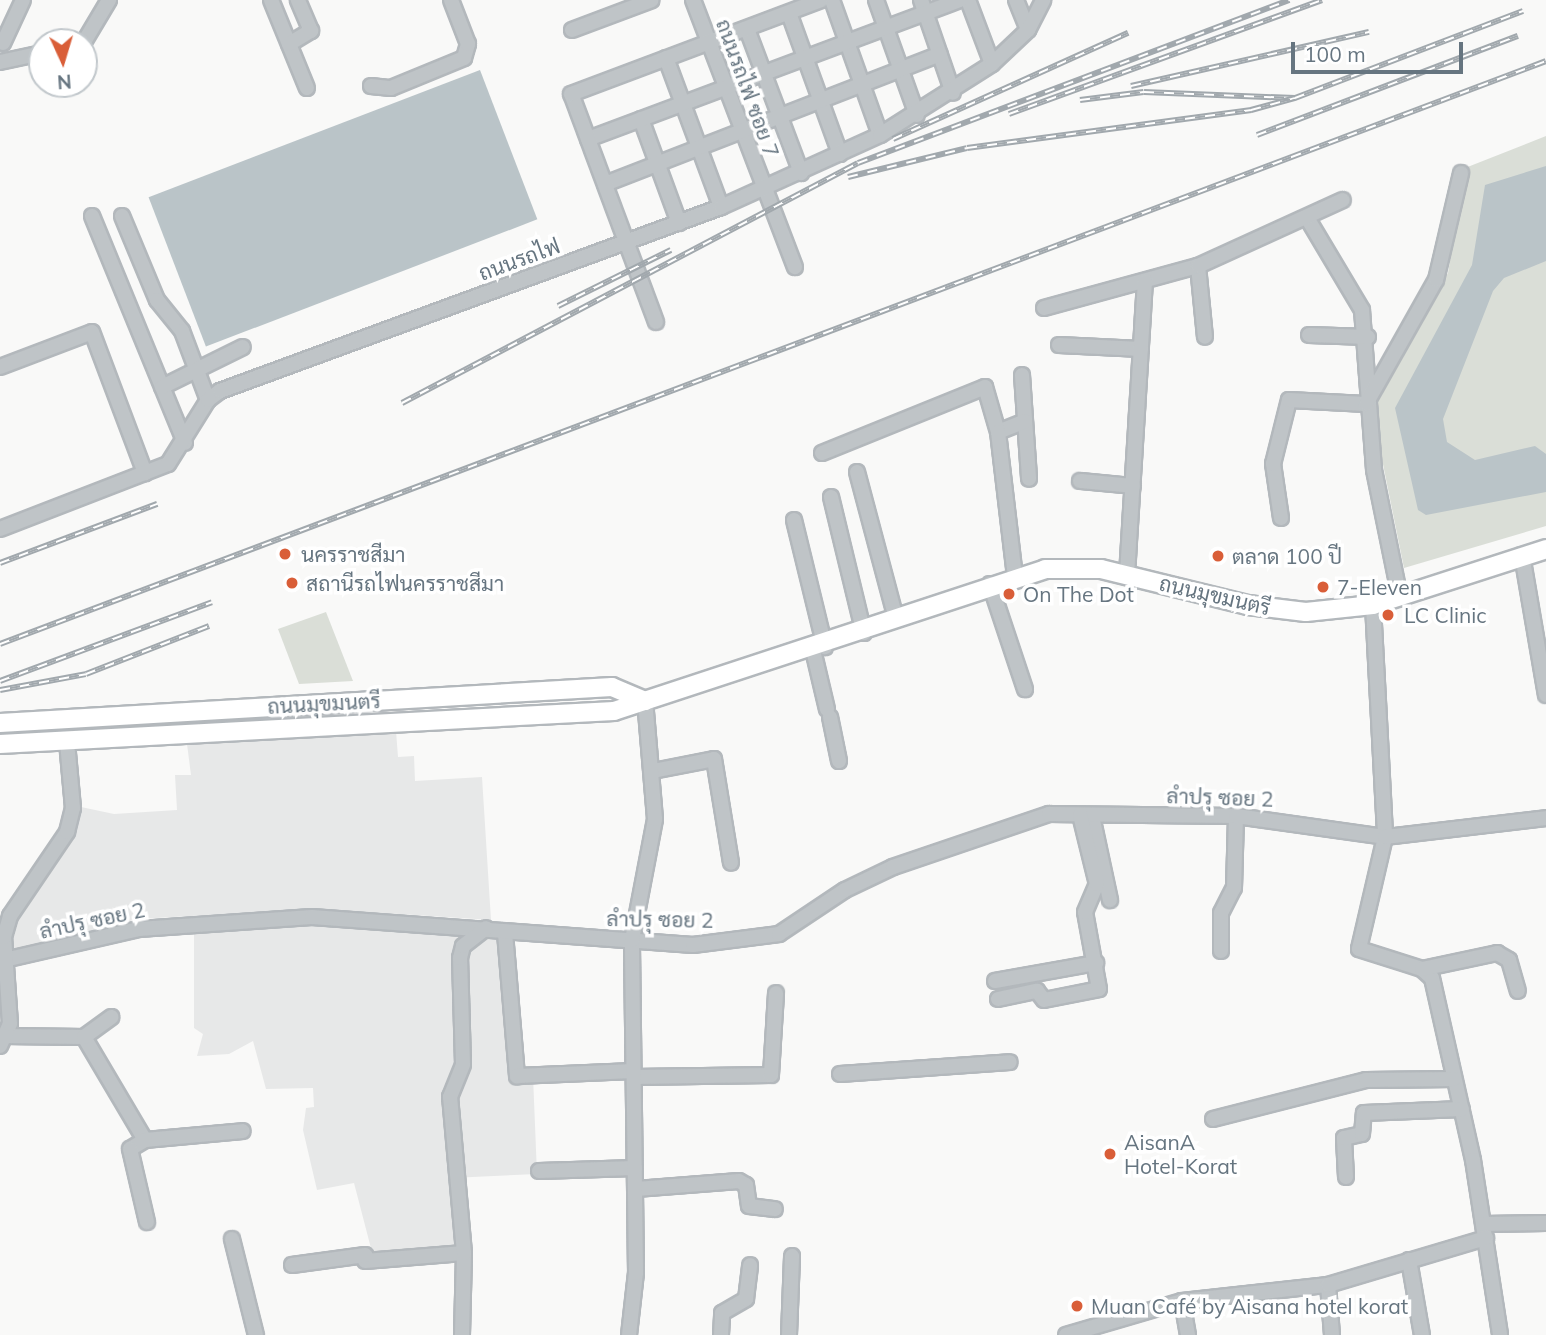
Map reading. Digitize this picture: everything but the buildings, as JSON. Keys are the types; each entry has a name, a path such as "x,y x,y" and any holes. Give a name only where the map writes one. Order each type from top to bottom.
{"main road":[{"name":"ถนนมุขมนตรี","path":"0,744 588,713 645,701 819,648 1014,576 1077,567 1127,575 1275,609 1373,605 1546,549"},
{"name":"ถนนมุขมนตรี","path":"0,723 612,687 645,701"},
{"path":"57,721 67,742"}],"street":[{"path":"3,43 23,0"},
{"path":"92,28 109,0"},
{"path":"271,0 307,88"},
{"path":"289,44 311,31 298,0"},
{"path":"371,86 391,88 464,58 468,44 451,0"},
{"path":"572,30 652,0"},
{"name":"ถนนรถไฟ ซอย 7","path":"692,0 763,190 795,267"},
{"path":"656,322 571,94 821,0"},
{"path":"832,0 880,135"},
{"path":"876,0 917,115"},
{"path":"588,139 886,28 924,6 960,0"},
{"path":"968,0 992,64"},
{"path":"1016,0 1028,30"},
{"name":"ถนนรถไฟ","path":"208,400 721,207 801,173 880,135 953,93 992,64 1028,30 1043,0"},
{"path":"924,6 953,93"},
{"path":"789,13 840,154"},
{"path":"747,29 801,173"},
{"path":"605,184 940,54"},
{"path":"0,62 28,56"},
{"path":"666,58 721,207"},
{"path":"641,119 679,223"},
{"path":"1366,404 1436,281 1461,173"},
{"path":"1044,308 1198,266 1251,237 1309,221 1343,200"},
{"path":"92,216 186,443"},
{"path":"0,529 168,464 186,443 208,400 122,216"},
{"path":"1309,221 1362,310 1368,337 1366,404 1400,598"},
{"path":"1198,266 1205,337"},
{"path":"1127,575 1145,282"},
{"path":"0,367 92,332 145,473"},
{"path":"1309,335 1368,337"},
{"path":"1059,345 1141,349"},
{"path":"162,387 243,347"},
{"path":"1022,375 1029,479"},
{"path":"822,453 981,387 989,391 998,432 1014,576"},
{"path":"1281,518 1273,464 1289,400 1366,404"},
{"path":"998,432 1025,421"},
{"path":"857,472 896,619"},
{"path":"1080,481 1133,486"},
{"path":"831,498 864,633"},
{"path":"794,520 839,761"},
{"path":"1522,555 1546,695"},
{"path":"990,584 1025,689"},
{"path":"1373,605 1385,837 1359,949 1422,969 1432,978 1462,1109 1485,1231 1500,1335"},
{"path":"629,1335 636,1189 632,940 652,854 653,771 645,701"},
{"path":"67,742 73,808 67,832 10,916 3,961 3,1041 85,1037 112,1017"},
{"path":"653,771 714,758 731,863"},
{"path":"1086,816 1110,901"},
{"path":"998,999 1094,992 1100,982 1085,912 1097,888 1086,816"},
{"name":"ลำปรุ ซอย 2","path":"3,961 139,929 312,917 693,945 779,934 893,867 1016,821 1086,816 1236,816 1385,837 1546,818"},
{"path":"1221,951 1221,913 1234,888 1236,816"},
{"path":"462,1335 464,1253 450,1097 463,1064 460,958 463,946 486,928"},
{"path":"505,933 517,1076 772,1075 776,993"},
{"path":"1422,969 1497,953 1509,960 1518,991"},
{"path":"995,981 1096,964"},
{"path":"85,1037 145,1140"},
{"path":"840,1074 1010,1062"},
{"path":"1213,1119 1366,1080 1454,1079"},
{"path":"1346,1177 1344,1138 1362,1134 1364,1113 1462,1109"},
{"path":"147,1222 130,1149 145,1140 243,1131"},
{"path":"539,1171 635,1168"},
{"path":"636,1189 739,1181 746,1185 749,1206 775,1209"},
{"path":"1066,1335 1182,1301 1328,1285 1409,1261 1485,1231 1546,1223"},
{"path":"232,1239 256,1335"},
{"path":"292,1265 464,1253"},
{"path":"789,1335 792,1256"},
{"path":"1409,1261 1422,1335"},
{"path":"721,1335 722,1312 746,1299 750,1265"},
{"path":"1328,1285 1332,1335"},
{"path":"1182,1301 1188,1335"}],"shaded area":[{"path":"480,70 537,219 206,347 149,197"},
{"path":"1546,136 1546,526 1404,568 1371,405 1448,273 1465,168"},
{"path":"1546,166 1546,261 1504,278 1493,291 1443,419 1447,442 1475,460 1535,446 1546,454 1546,492 1426,515 1418,510 1395,408 1472,265 1485,185"},
{"path":"326,612 353,681 299,684 278,629"},
{"path":"396,731 398,757 414,756 415,781 482,777 491,920 322,909 137,919 10,954 19,912 73,832 81,807 114,814 177,810 175,775 191,775 187,744"},
{"path":"333,925 420,927 501,939 511,1081 533,1076 537,1174 451,1178 458,1248 373,1256 354,1183 317,1190 303,1130 306,1108 314,1107 313,1088 266,1089 253,1041 229,1054 197,1056 203,1034 194,1028 194,930"}],"railway":[{"path":"402,403 858,163 1289,0"},
{"path":"1009,114 1322,0"},
{"path":"1080,100 1144,92 1295,98 1523,11"},
{"path":"1131,86 1369,32"},
{"path":"893,139 1128,33"},
{"path":"1257,135 1518,36"},
{"path":"0,644 1546,61"},
{"path":"848,177 967,148 1251,110 1295,98"},
{"path":"558,306 671,250"},
{"path":"0,563 157,504"},
{"path":"0,681 212,602"},
{"path":"0,690 86,674 209,626"}],"place":[{"name":"นครราชสีมา","path":"285,554"},
{"name":"ตลาด 100 ปี","path":"1218,556"},
{"name":"สถานีรถไฟนครราชสีมา","path":"292,583"},
{"name":"7-Eleven","path":"1323,587"},
{"name":"On The Dot","path":"1009,594"},
{"name":"LC Clinic","path":"1388,615"},
{"name":"AisanA Hotel-Korat","path":"1110,1154"},
{"name":"Muan Café by Aisana hotel korat","path":"1077,1306"}]}
